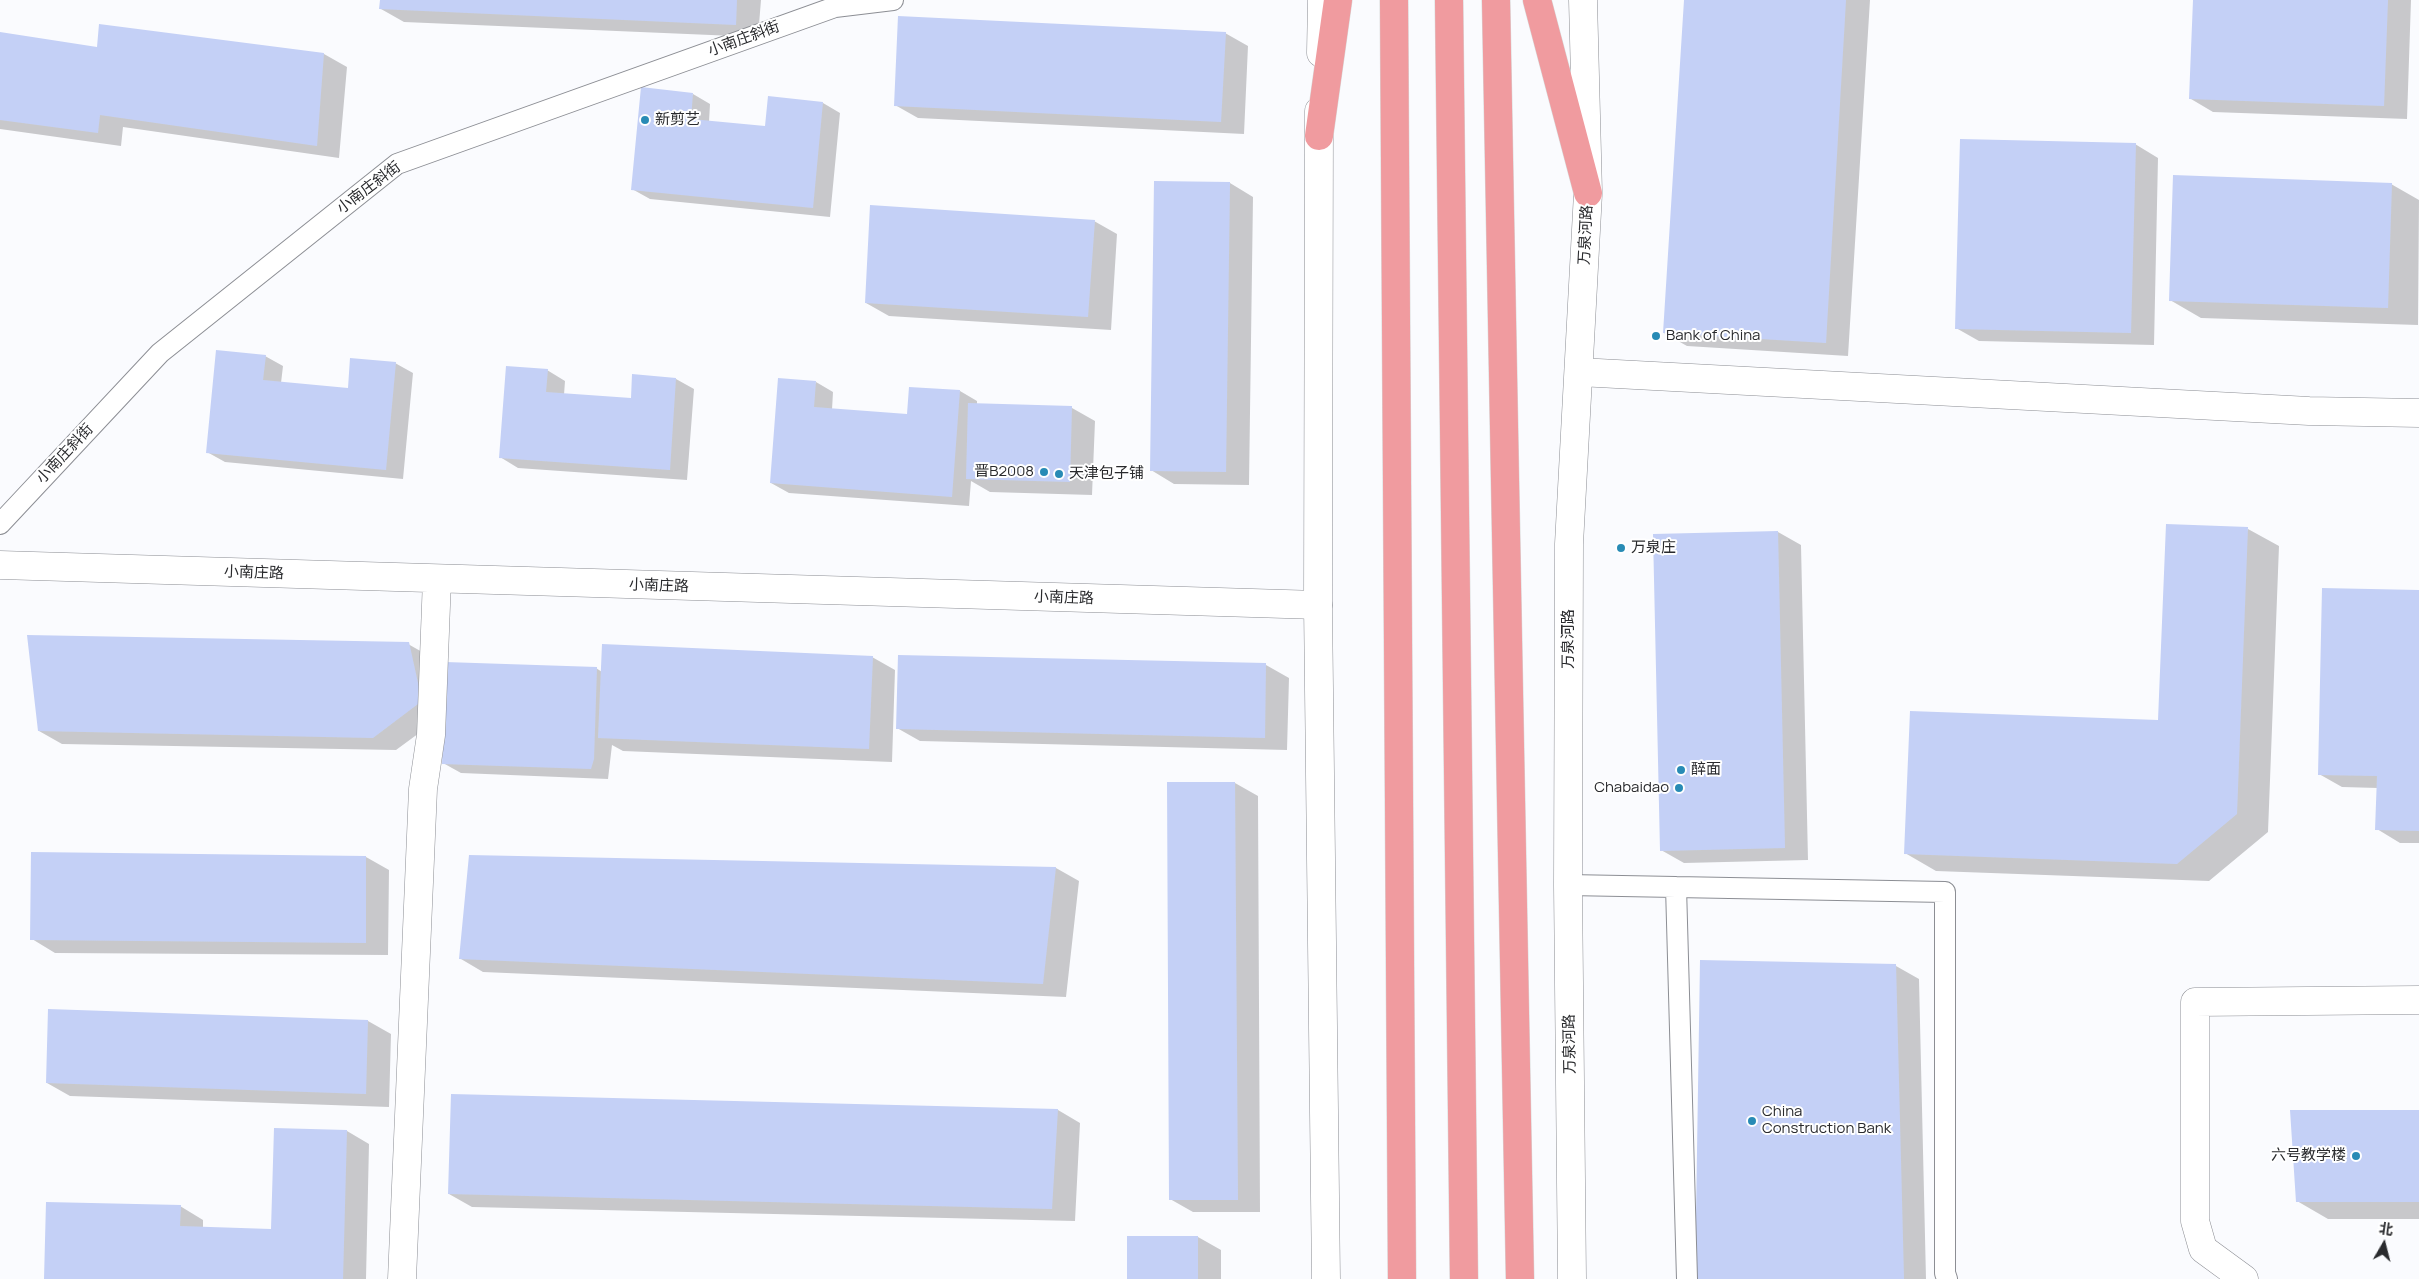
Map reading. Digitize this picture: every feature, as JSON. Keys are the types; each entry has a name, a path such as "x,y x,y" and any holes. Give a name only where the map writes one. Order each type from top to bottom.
{"highway":[{"path":"1319,136 1338,0"},
{"path":"1394,0 1402,1279"},
{"path":"1449,0 1464,1279"},
{"path":"1496,0 1520,1279"},
{"path":"1536,0 1588,193"}],"street":[{"path":"1322,0 1319,136 1318,605 1326,1279"},
{"name":"万泉河路","path":"1572,1279 1568,886 1569,544 1588,193 1583,0"},
{"path":"1579,372 2309,411 2419,413"},
{"name":"小南庄路","path":"0,565 1318,605"},
{"path":"402,1279 422,799 431,734 437,579"},
{"path":"2244,1279 2203,1249 2195,1220 2195,1002 2419,1000"}],"lane":[{"name":"小南庄斜街","path":"0,524 160,353 397,164 835,7 893,0"},
{"path":"1568,886 1945,892 1945,1273 1948,1279"},
{"path":"1676,887 1687,1279"}],"building":[{"path":"380,0 737,0 736,25 379,9"},
{"path":"1684,0 1846,0 1826,343 1663,333"},
{"path":"2193,0 2388,0 2384,106 2189,99"},
{"path":"898,16 1226,32 1221,122 894,106"},
{"path":"99,24 324,53 317,146 100,115 98,133 0,120 0,32 97,47"},
{"path":"641,87 693,93 691,119 765,126 768,96 823,102 813,208 631,190"},
{"path":"1960,139 2136,143 2131,333 1955,329"},
{"path":"2173,175 2392,183 2388,308 2169,301"},
{"path":"1154,181 1230,182 1226,472 1150,471"},
{"path":"870,205 1095,220 1088,317 865,303"},
{"path":"216,350 266,355 263,380 348,388 350,358 396,362 386,470 206,453"},
{"path":"506,366 548,369 546,392 631,398 632,374 676,378 670,470 499,458"},
{"path":"778,378 816,381 814,407 907,414 909,387 960,390 952,497 770,483"},
{"path":"968,403 1072,406 1070,482 966,479"},
{"path":"2166,524 2248,527 2237,814 2177,864 1904,854 1910,711 2158,720"},
{"path":"1778,531 1785,848 1660,851 1653,534"},
{"path":"2322,588 2419,590 2419,831 2375,830 2377,776 2318,775"},
{"path":"27,635 409,642 422,701 373,738 38,731"},
{"path":"602,644 873,656 869,749 598,738"},
{"path":"898,655 1266,663 1265,738 896,729"},
{"path":"445,662 597,667 594,759 591,769 442,764"},
{"path":"1167,782 1235,782 1238,1200 1169,1200"},
{"path":"31,852 366,856 366,943 30,940"},
{"path":"469,855 1056,867 1043,984 459,959"},
{"path":"1700,960 1896,964 1904,1279 1695,1279"},
{"path":"48,1009 368,1020 366,1094 46,1083"},
{"path":"451,1094 1058,1109 1052,1209 448,1194"},
{"name":"六号教学楼","path":"2290,1110 2419,1110 2419,1202 2296,1202"},
{"path":"274,1128 347,1130 343,1279 44,1279 46,1202 181,1205 180,1226 271,1229"},
{"path":"1127,1236 1198,1236 1198,1279 1127,1279"}],"place":[{"name":"新剪艺","path":"645,120"},
{"name":"Bank of China","path":"1656,336"},
{"name":"晋B2008","path":"1044,472"},
{"name":"天津包子铺","path":"1059,474"},
{"name":"万泉庄","path":"1621,548"},
{"name":"醉面","path":"1681,770"},
{"name":"Chabaidao","path":"1679,788"},
{"name":"China Construction Bank","path":"1752,1121"},
{"name":"六号教学楼","path":"2356,1156"}]}
